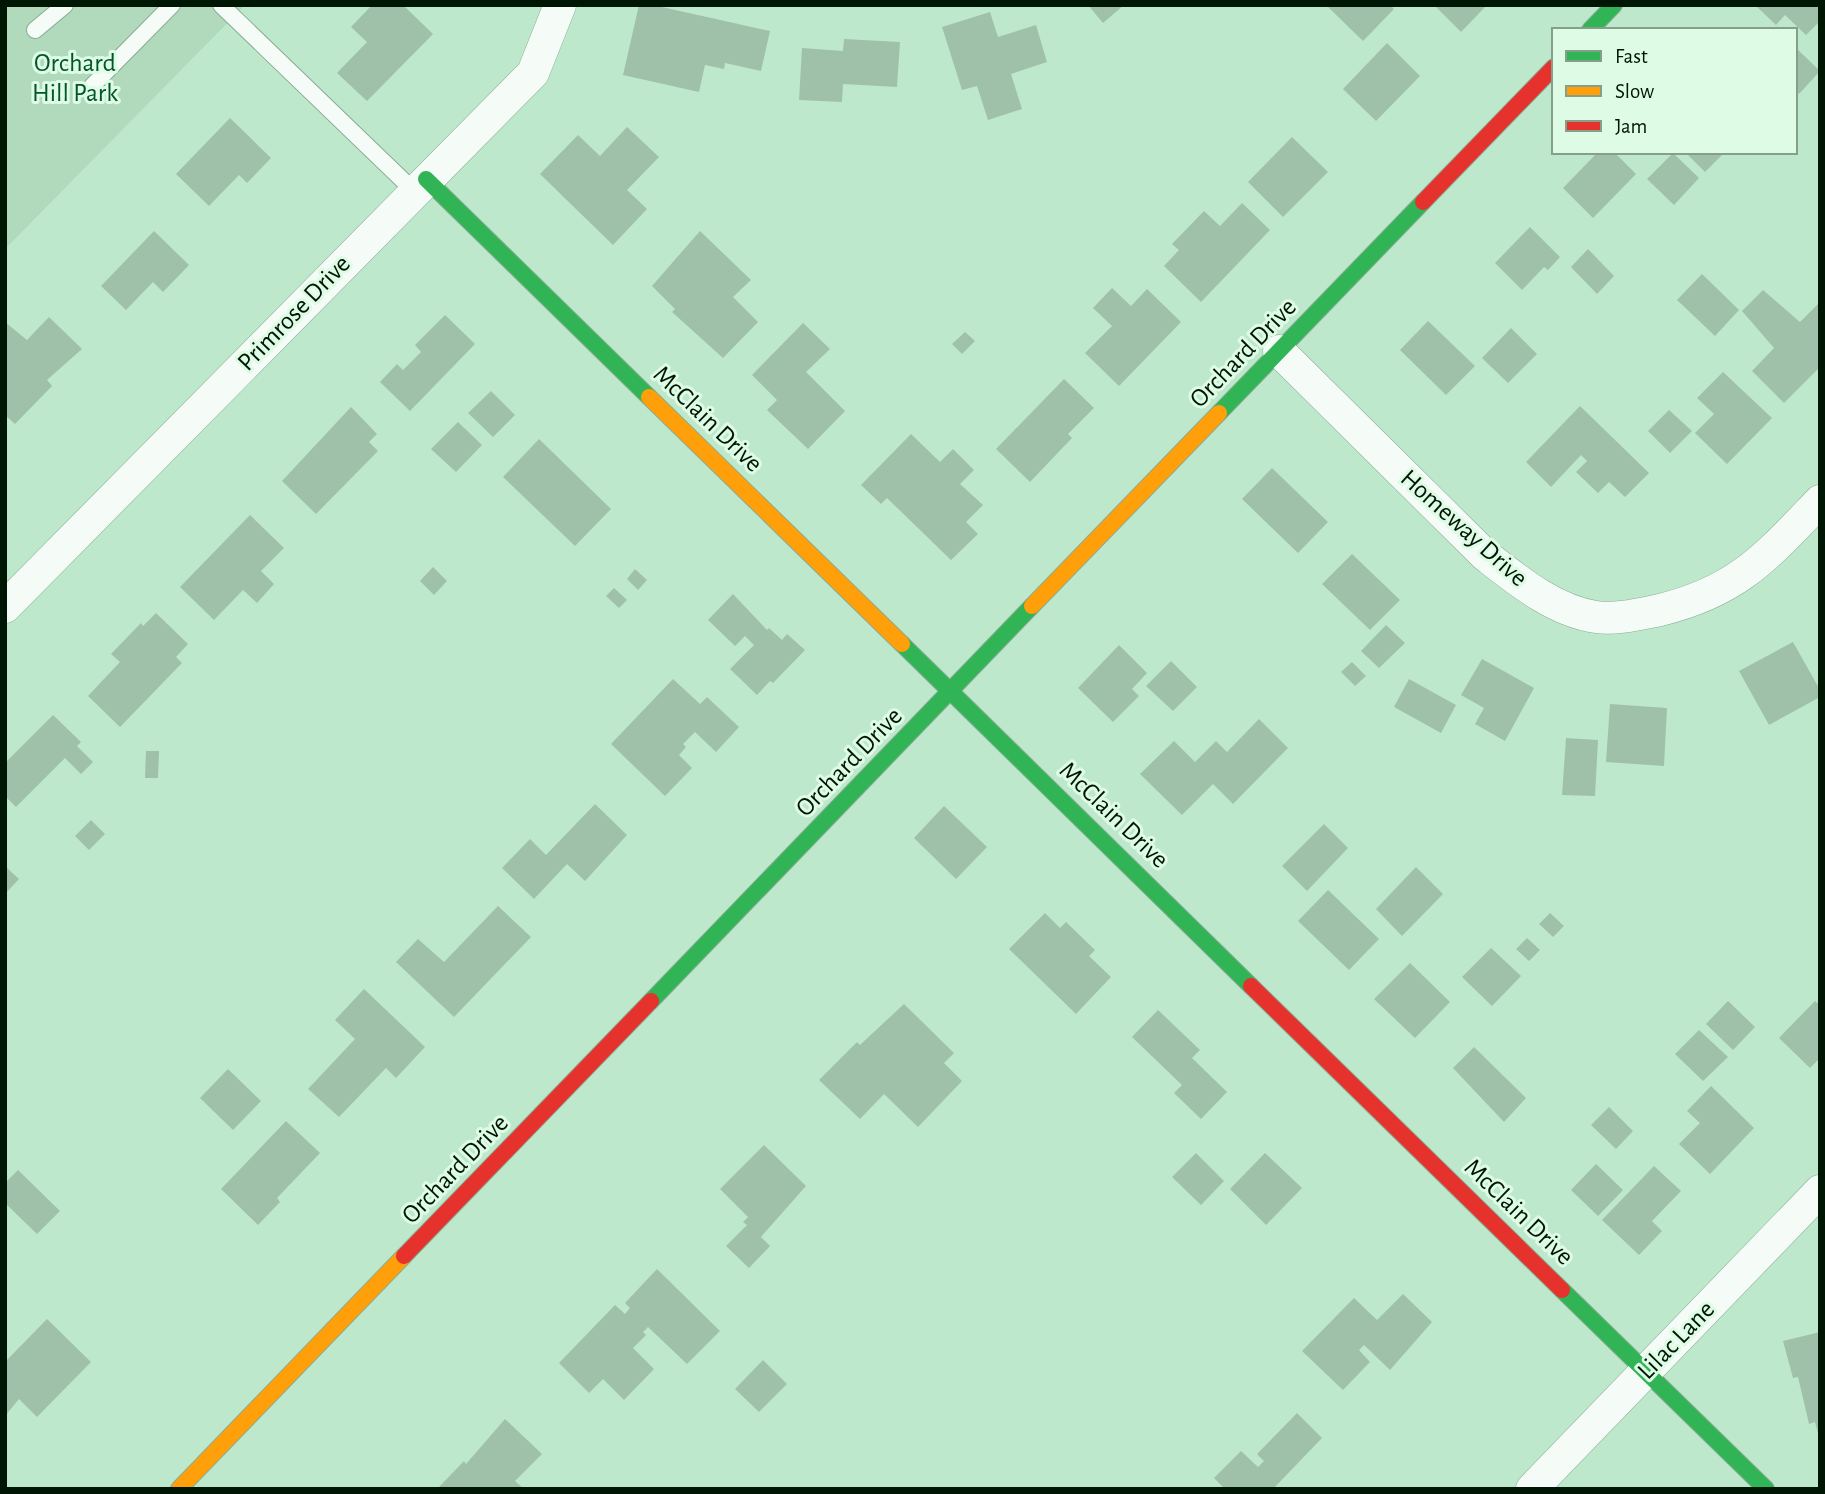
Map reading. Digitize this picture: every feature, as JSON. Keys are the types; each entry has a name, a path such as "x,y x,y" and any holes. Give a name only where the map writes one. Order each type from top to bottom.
{"street":[{"name":"Primrose Drive","path":"5,607 533,72 560,5"},
{"path":"1592,28 1614,5"},
{"name":"Orchard Drive","path":"179,1489 1552,69"},
{"name":"McClain Drive","path":"420,185 952,690 1766,1489"},
{"name":"Homeway Drive","path":"1279,351 1485,555 1521,584 1561,605 1596,617 1639,615 1680,605 1724,588 1767,557 1820,501"},
{"name":"Lilac Lane","path":"1532,1489 1820,1191"}],"lane":[{"path":"35,30 65,5"},
{"path":"92,86 172,5"},
{"path":"221,5 420,185"}],"green space":[{"name":"Orchard Hill Park","path":"5,5 245,5 5,249"}],"building":[{"path":"372,5 403,5 433,34 367,101 337,73 367,42 351,27"},
{"path":"639,5 653,5 770,31 761,71 725,63 724,69 705,65 699,92 623,75"},
{"path":"1088,5 1124,5 1103,23"},
{"path":"1326,5 1390,5 1394,9 1363,41"},
{"path":"1434,5 1487,5 1461,32"},
{"path":"1755,5 1820,5 1820,21 1806,35 1785,15 1776,25"},
{"path":"990,12 998,37 1036,25 1047,62 1011,74 1022,109 988,120 977,86 962,90 942,27"},
{"path":"844,39 900,42 897,87 843,84 842,102 799,100 802,48 843,51"},
{"path":"1387,43 1420,76 1376,121 1343,89"},
{"path":"1797,49 1820,71 1799,94 1797,92"},
{"path":"230,118 271,158 247,183 239,175 209,206 176,174"},
{"path":"627,127 659,157 627,190 647,209 613,245 540,174 578,135 600,156"},
{"path":"1292,137 1328,172 1283,217 1248,182"},
{"path":"1596,154 1616,154 1636,174 1593,218 1563,188"},
{"path":"1672,154 1699,178 1674,205 1647,179"},
{"path":"1687,154 1723,154 1705,172"},
{"path":"1242,203 1270,230 1201,302 1164,266 1179,250 1172,244 1204,211 1220,226"},
{"path":"1530,227 1560,257 1548,270 1544,267 1522,290 1495,263"},
{"path":"154,231 189,265 163,292 153,282 126,310 101,286"},
{"path":"700,231 751,280 733,297 758,322 723,358 672,312 675,309 652,286"},
{"path":"1588,249 1614,276 1597,294 1571,267"},
{"path":"1702,274 1739,310 1715,336 1677,300"},
{"path":"1112,288 1131,306 1147,289 1181,322 1119,386 1085,353 1112,326 1093,308"},
{"path":"1763,290 1800,322 1820,302 1820,367 1784,403 1752,371 1774,348 1742,311"},
{"path":"445,315 475,344 410,411 380,382 397,364 403,370 421,352 415,345"},
{"path":"49,317 82,349 47,380 52,386 15,424 5,415 5,322 27,340"},
{"path":"1428,321 1475,366 1446,395 1400,350"},
{"path":"803,323 830,349 806,372 845,411 808,449 767,410 777,400 752,375"},
{"path":"1511,328 1537,354 1508,383 1482,358"},
{"path":"965,332 975,341 962,354 952,344"},
{"path":"1723,372 1772,418 1727,464 1695,433 1714,414 1697,398"},
{"path":"1064,379 1094,408 1068,434 1072,438 1030,482 996,449"},
{"path":"491,391 515,415 493,437 468,413"},
{"path":"1580,406 1649,473 1625,497 1609,482 1598,493 1576,472 1587,461 1581,455 1551,487 1526,462"},
{"path":"351,407 377,434 369,442 378,451 316,514 282,481"},
{"path":"1669,410 1692,431 1670,453 1648,431"},
{"path":"458,422 482,445 456,472 431,449"},
{"path":"911,434 940,462 953,449 974,470 960,484 983,505 966,522 978,534 951,560 887,498 881,504 861,485"},
{"path":"539,439 611,509 575,546 503,477"},
{"path":"1272,468 1328,522 1298,553 1242,499"},
{"path":"250,515 284,548 261,571 274,584 257,603 243,590 214,620 180,587"},
{"path":"1352,554 1400,600 1370,630 1322,584"},
{"path":"433,567 447,581 434,595 420,581"},
{"path":"635,569 647,580 638,590 627,579"},
{"path":"614,588 627,600 619,608 606,596"},
{"path":"733,594 767,630 769,628 782,640 787,634 805,650 773,683 770,681 757,695 730,669 754,645 745,636 735,646 708,620"},
{"path":"156,613 188,644 176,657 182,663 120,727 88,696 120,662 111,654 141,623 143,626"},
{"path":"1386,625 1405,643 1379,668 1361,651"},
{"path":"1793,642 1820,690 1820,697 1769,725 1739,671"},
{"path":"1119,645 1147,673 1132,689 1139,696 1113,722 1078,688"},
{"path":"1482,659 1534,688 1505,741 1475,724 1484,708 1461,695"},
{"path":"1171,661 1197,687 1173,711 1146,686"},
{"path":"1352,662 1366,676 1355,686 1341,672"},
{"path":"673,679 700,704 707,697 739,727 716,752 695,732 683,744 686,747 679,755 692,768 665,796 611,744"},
{"path":"1409,679 1456,705 1441,733 1394,707"},
{"path":"1610,704 1667,708 1664,766 1606,762"},
{"path":"53,715 81,742 77,746 93,762 81,774 65,758 16,807 5,796 5,763"},
{"path":"1259,719 1288,748 1233,804 1213,784 1182,815 1140,774 1174,741 1195,762 1216,741 1227,752"},
{"path":"1566,738 1598,740 1595,796 1562,795"},
{"path":"146,751 159,751 158,778 145,778"},
{"path":"595,804 627,835 585,881 567,864 534,899 502,868 530,839 546,855"},
{"path":"944,806 987,847 956,879 914,838"},
{"path":"91,820 105,834 89,850 75,836"},
{"path":"1324,824 1348,848 1307,891 1282,866"},
{"path":"5,866 19,879 5,894"},
{"path":"1416,867 1443,894 1402,936 1376,909"},
{"path":"1328,890 1379,939 1349,970 1298,921"},
{"path":"498,906 531,937 454,1017 396,962 418,939 444,962"},
{"path":"1045,913 1060,928 1066,922 1095,950 1089,956 1111,977 1076,1014 1009,949"},
{"path":"1550,913 1564,926 1553,937 1539,924"},
{"path":"1527,938 1540,950 1529,961 1516,949"},
{"path":"1491,948 1521,976 1492,1006 1462,977"},
{"path":"1410,963 1450,1002 1415,1038 1374,999"},
{"path":"364,989 425,1047 396,1078 386,1068 339,1117 308,1089 355,1039 335,1020"},
{"path":"1728,1001 1755,1027 1733,1050 1706,1024"},
{"path":"1815,1001 1820,1005 1820,1058 1810,1068 1779,1038"},
{"path":"904,1004 954,1053 944,1063 962,1081 918,1127 884,1094 860,1119 819,1080 857,1042 860,1045"},
{"path":"1158,1010 1200,1050 1192,1058 1227,1092 1201,1119 1174,1093 1182,1085 1132,1037"},
{"path":"1699,1030 1728,1057 1703,1081 1675,1054"},
{"path":"1474,1047 1526,1098 1504,1122 1453,1068"},
{"path":"228,1069 261,1101 233,1130 200,1098"},
{"path":"1711,1086 1754,1128 1710,1174 1679,1144 1700,1123 1687,1111"},
{"path":"1609,1107 1633,1131 1616,1149 1591,1125"},
{"path":"286,1121 320,1153 277,1198 280,1202 258,1225 221,1189"},
{"path":"764,1145 806,1186 761,1237 770,1246 749,1268 726,1246 747,1225 743,1222 748,1217 720,1189"},
{"path":"1196,1153 1224,1181 1201,1205 1172,1177"},
{"path":"1265,1153 1302,1188 1266,1225 1230,1189"},
{"path":"1596,1164 1623,1190 1598,1216 1571,1190"},
{"path":"1654,1166 1681,1191 1652,1221 1662,1231 1639,1255 1602,1220"},
{"path":"18,1170 60,1211 37,1234 5,1203 5,1183"},
{"path":"657,1269 720,1331 687,1364 648,1327 643,1332 646,1335 633,1348 654,1369 624,1400 603,1379 589,1393 559,1363 615,1305 625,1314 630,1308 625,1303"},
{"path":"1403,1294 1432,1322 1390,1370 1364,1345 1359,1350 1370,1362 1343,1390 1302,1351 1354,1298 1377,1320"},
{"path":"47,1319 91,1362 37,1417 19,1399 5,1416 5,1362"},
{"path":"1820,1332 1819,1437 1815,1422 1809,1424 1798,1377 1793,1378 1783,1341"},
{"path":"763,1360 787,1384 759,1412 735,1389"},
{"path":"1297,1413 1322,1438 1273,1489 1225,1489 1214,1478 1241,1451 1258,1467 1264,1461 1257,1454"},
{"path":"505,1419 542,1454 515,1481 524,1489 437,1489 464,1461 466,1464"}],"traffic: fast":[{"path":"1592,28 1614,5"},
{"path":"426,179 649,397"},
{"path":"1219,413 1423,202"},
{"path":"651,1001 1032,606"},
{"path":"902,644 1251,986"},
{"path":"1562,1290 1766,1489"}],"traffic: slow":[{"path":"649,397 902,644"},
{"path":"1032,606 1219,413"},
{"path":"179,1489 404,1256"}],"traffic: jam":[{"path":"1423,202 1552,69"},
{"path":"1251,986 1562,1290"},
{"path":"404,1256 651,1001"}]}
